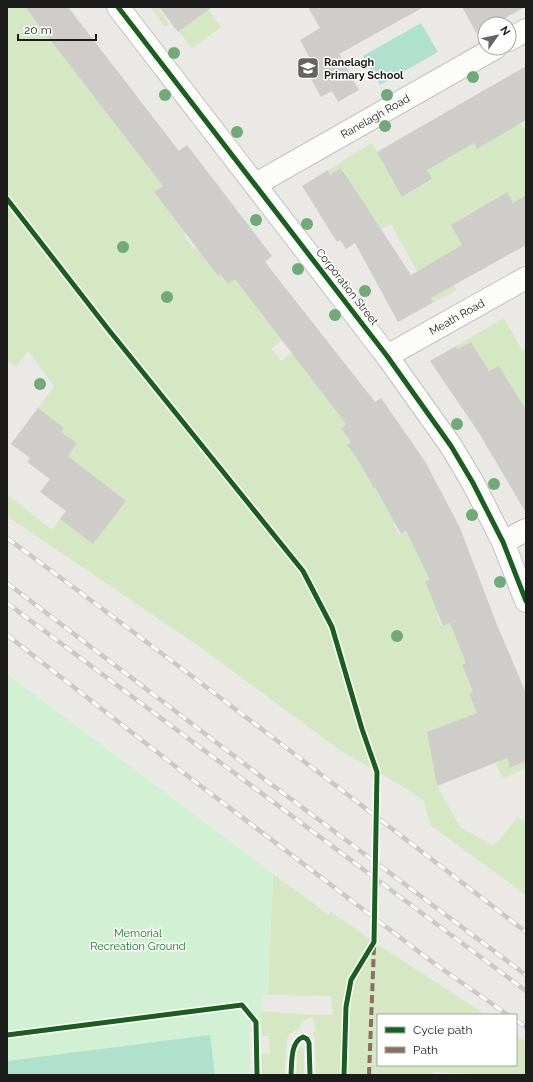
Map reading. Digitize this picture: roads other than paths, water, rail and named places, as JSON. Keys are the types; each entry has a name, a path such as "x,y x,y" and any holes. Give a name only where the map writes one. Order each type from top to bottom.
{"street":[{"name":"Corporation Street","path":"118,7 256,184 387,356 451,446 473,483 503,542 526,601"},
{"path":"517,35 526,30"},
{"name":"Ranelagh Road","path":"256,184 481,56"},
{"name":"Meath Road","path":"387,356 526,278"},
{"path":"503,542 526,530"}],"railway":[{"path":"7,538 138,635 526,932"},
{"path":"7,583 267,781 526,975"},
{"path":"7,603 526,991"},
{"path":"7,635 189,777 435,964 507,1014"},
{"path":"517,1021 526,1027"}],"place":[{"name":"Ranelagh Primary School","path":"308,68"}],"park label":[{"name":"Memorial Recreation Ground","path":"138,939"}]}
